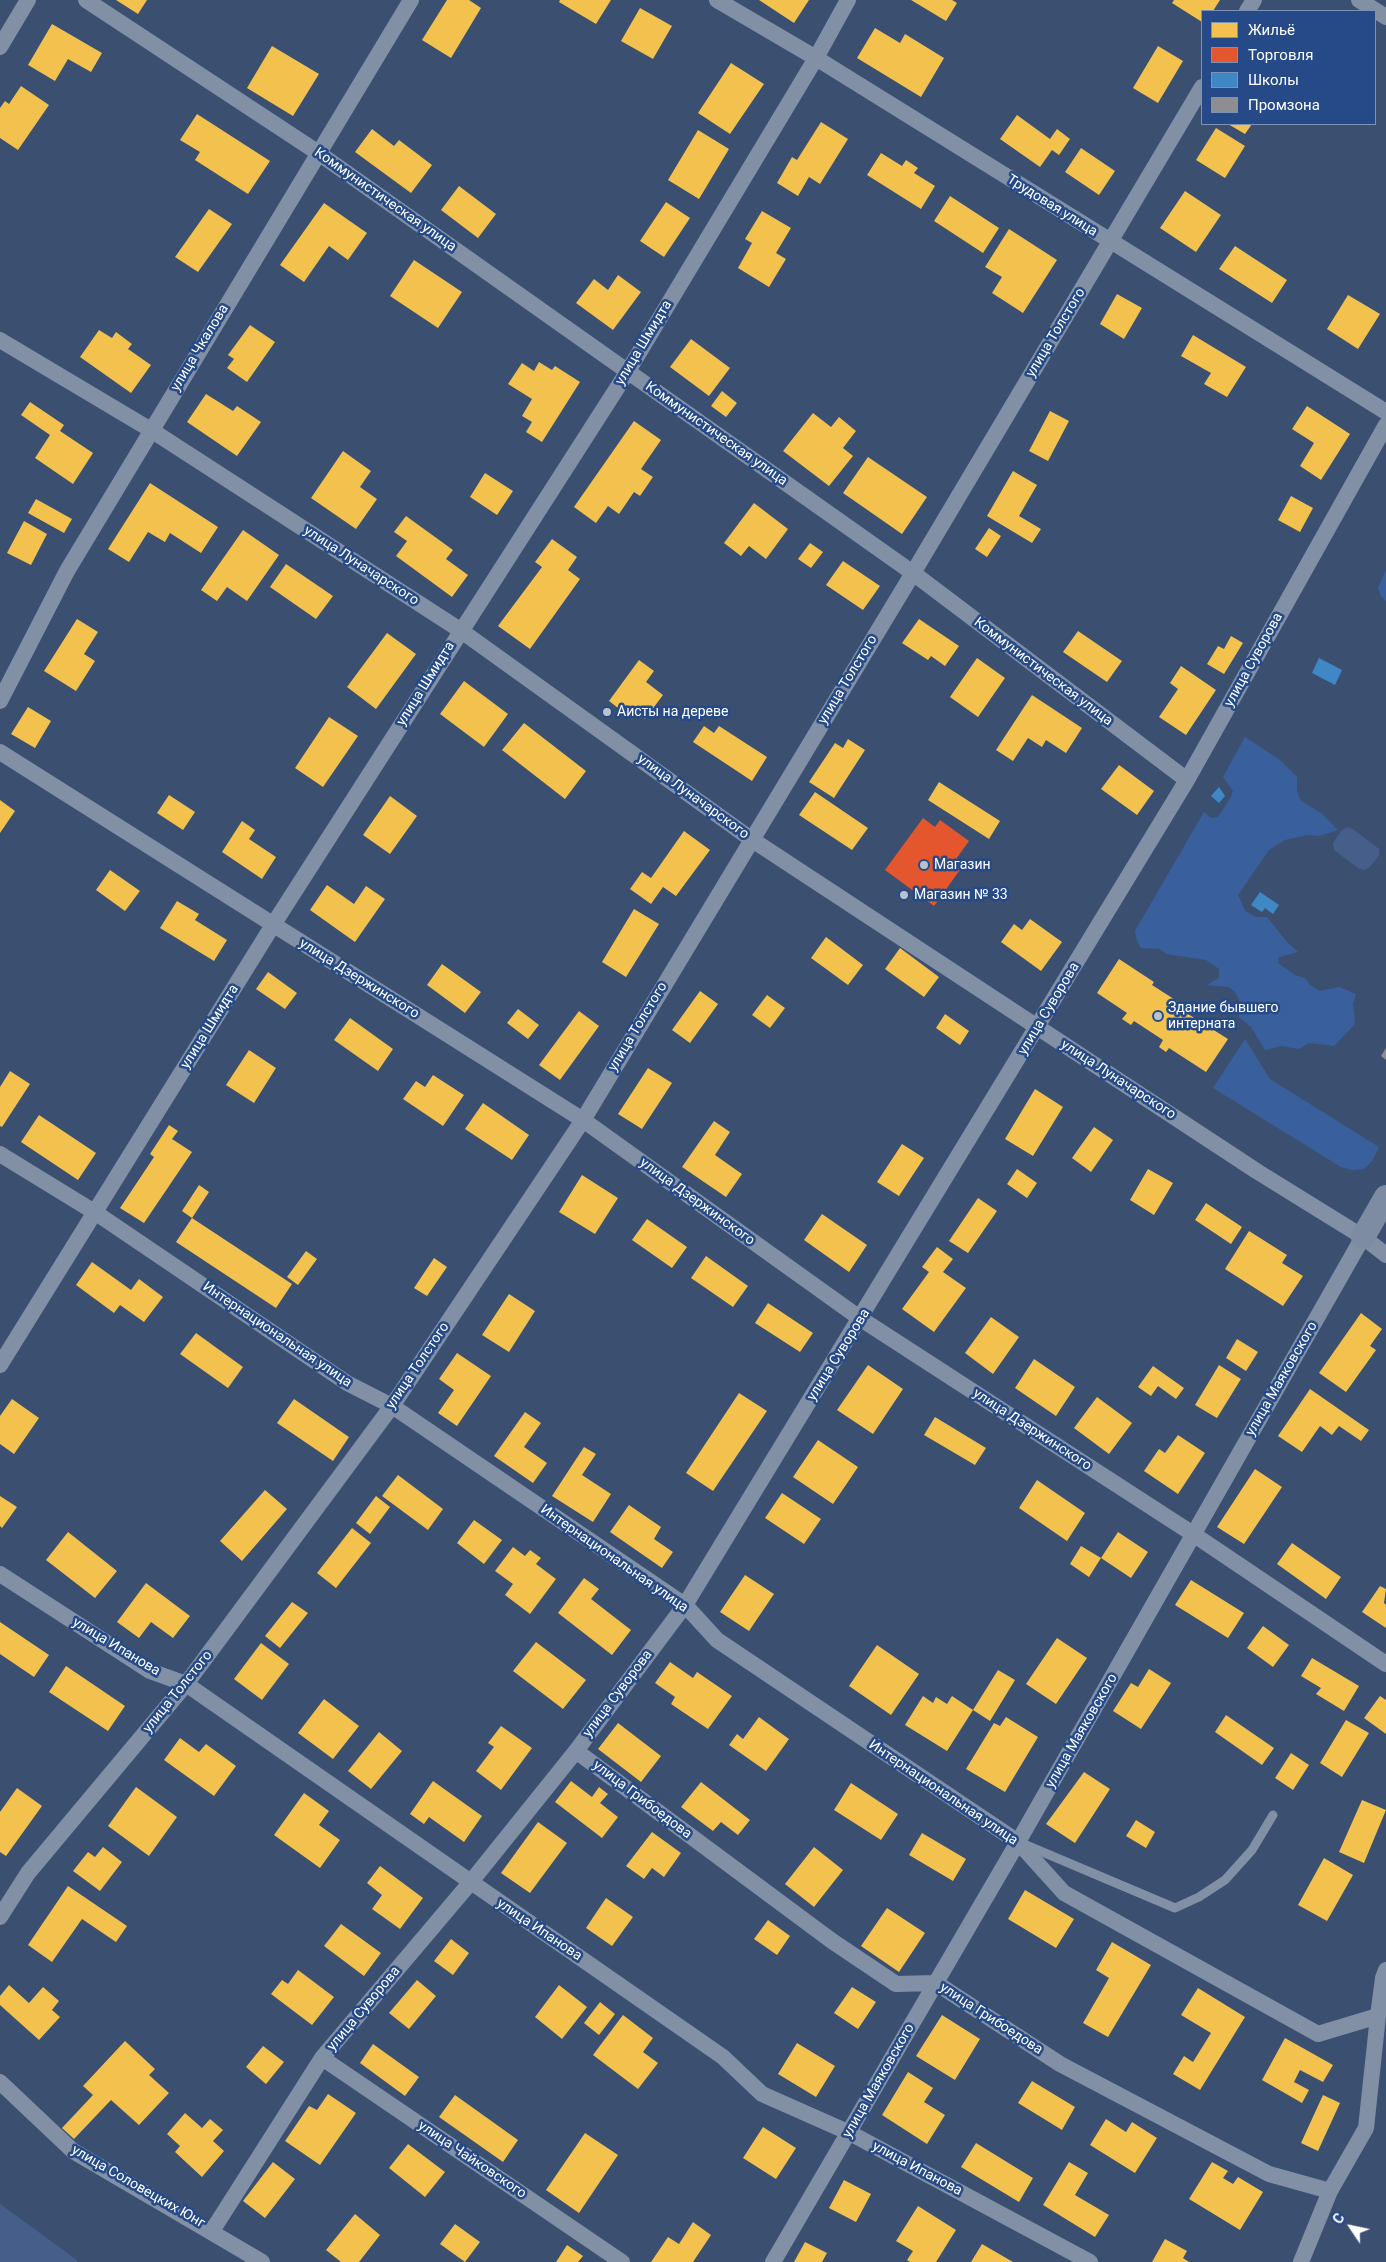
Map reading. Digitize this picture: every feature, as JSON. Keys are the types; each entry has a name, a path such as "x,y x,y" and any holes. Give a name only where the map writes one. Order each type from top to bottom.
{"street":[{"path":"0,47 28,0"},
{"name":"Коммунистическая улица","path":"86,0 318,152 628,371 913,573 1187,780"},
{"name":"улица Чкалова","path":"0,701 67,571 411,0"},
{"name":"Трудовая улица","path":"717,0 816,58 1386,412"},
{"name":"улица Шмидта","path":"0,1365 273,925 460,630 628,371 816,58 848,0"},
{"path":"1359,0 1375,10"},
{"name":"улица Толстого","path":"0,1916 28,1873 186,1684 392,1406 583,1120 913,573 1201,89"},
{"name":"улица Луначарского","path":"0,340 151,430 460,630 751,839 1363,1237 1386,1255"},
{"name":"улица Суворова","path":"212,2231 322,2058 470,1883 576,1750 685,1605 861,1319 1187,780 1386,424"},
{"name":"улица Дзержинского","path":"0,752 583,1120 861,1319 1193,1534 1386,1664"},
{"name":"Интернациональная улица","path":"0,1154 96,1213 347,1383 392,1406 685,1605 717,1640 1018,1842 1064,1893 1318,2034 1378,2016"},
{"name":"улица Маяковского","path":"773,2262 1018,1842 1386,1197"},
{"name":"улица Ипанова","path":"0,1574 150,1671 186,1684 723,2057 762,2094 850,2132 1090,2262"},
{"name":"улица Грибоедова","path":"576,1750 832,1941 896,1984 936,1983 1060,2064 1269,2174 1330,2191"},
{"path":"1301,2262 1330,2191 1366,2128 1378,2016 1383,1978 1386,1970"},
{"name":"улица Чайковского","path":"322,2058 622,2262"},
{"name":"улица Соловецких Юнг","path":"0,2082 73,2151 262,2262"}],"lane":[{"path":"1018,1842 1175,1908 1199,1897 1225,1880 1252,1850 1273,1815"}],"shaded area":[{"path":"1386,570 1386,601 1381,596 1378,588"},
{"path":"1245,737 1280,760 1297,777 1297,791 1301,801 1321,813 1338,830 1319,836 1308,835 1285,840 1269,850 1238,895 1245,911 1256,917 1267,917 1287,942 1298,952 1279,957 1278,963 1295,975 1306,979 1310,985 1320,991 1339,987 1356,994 1353,1004 1355,1024 1334,1046 1309,1043 1299,1049 1281,1046 1265,1050 1251,1027 1239,1017 1239,1000 1235,992 1229,987 1207,985 1219,978 1219,969 1206,960 1166,954 1160,949 1141,948 1137,941 1135,931 1204,812 1211,818 1218,817 1231,797 1233,791 1223,777"},
{"path":"1347,827 1353,829 1379,849 1379,855 1370,867 1364,870 1358,868 1334,850 1333,843 1341,831"},
{"path":"1245,1039 1270,1079 1379,1147 1372,1161 1364,1169 1352,1170 1341,1167 1213,1088"},
{"path":"0,2204 77,2260 77,2262 0,2262"}],"building: Жильё":[{"path":"116,0 147,0 138,14"},
{"path":"447,0 469,0 481,8 451,58 422,40"},
{"path":"560,0 611,0 596,24 559,2"},
{"path":"759,0 809,0 794,23"},
{"path":"911,0 952,0 957,3 946,21"},
{"path":"1174,0 1220,0 1214,10 1201,10 1201,21 1172,3"},
{"path":"640,8 672,26 653,59 621,41"},
{"path":"52,24 102,53 91,72 68,59 55,81 28,65"},
{"path":"875,28 900,43 905,34 944,58 921,97 857,58"},
{"path":"272,46 319,74 293,116 247,88"},
{"path":"1158,46 1183,61 1158,103 1133,88"},
{"path":"731,63 764,84 730,134 698,113"},
{"path":"21,86 49,105 18,150 0,138 0,108 5,101 9,104"},
{"path":"197,114 270,161 248,194 195,160 200,152 180,140"},
{"path":"1017,115 1050,139 1057,129 1070,139 1059,155 1052,150 1040,167 1000,139"},
{"path":"821,122 848,139 820,184 809,177 798,196 777,183 792,157 797,160"},
{"path":"1230,125 1251,125 1245,134"},
{"path":"1216,128 1245,146 1225,178 1196,160"},
{"path":"372,129 394,146 399,140 432,165 411,193 355,152"},
{"path":"698,130 729,149 699,199 668,180"},
{"path":"1081,148 1115,171 1099,195 1065,172"},
{"path":"881,153 902,166 906,160 918,168 914,173 935,186 921,209 867,175"},
{"path":"459,186 496,214 478,238 441,210"},
{"path":"1185,191 1221,215 1196,252 1160,228"},
{"path":"950,196 999,228 983,253 934,221"},
{"path":"666,202 690,218 664,257 640,241"},
{"path":"324,203 367,233 348,260 329,246 304,282 280,265"},
{"path":"209,209 232,224 198,272 175,257"},
{"path":"762,211 791,228 776,253 786,259 769,287 738,268 752,243 745,239"},
{"path":"1009,229 1057,260 1023,313 992,293 1002,277 985,267"},
{"path":"1235,246 1287,280 1272,303 1219,269"},
{"path":"414,260 462,292 438,328 390,296"},
{"path":"618,275 641,292 613,330 576,303 594,279 608,290"},
{"path":"1117,294 1142,308 1124,339 1100,324"},
{"path":"1348,295 1380,314 1358,349 1327,329"},
{"path":"250,325 275,342 247,382 227,368 234,359 228,355"},
{"path":"99,330 112,338 116,332 132,344 128,349 151,365 131,393 80,357"},
{"path":"1193,335 1246,367 1227,397 1204,384 1211,373 1181,356"},
{"path":"691,339 730,368 709,396 670,367"},
{"path":"539,362 552,370 555,366 580,382 542,442 526,432 532,422 522,416 532,399 508,384 522,363 534,371"},
{"path":"722,391 737,403 726,417 711,406"},
{"path":"206,394 233,411 237,406 261,422 237,456 187,422"},
{"path":"30,402 64,425 60,431 93,453 73,484 35,458 50,435 21,415"},
{"path":"1307,406 1350,434 1321,480 1300,466 1314,443 1292,429"},
{"path":"1050,411 1069,421 1048,461 1029,451"},
{"path":"813,413 831,427 839,417 856,431 843,448 853,456 829,486 783,451"},
{"path":"634,421 661,440 641,469 653,477 640,496 634,492 619,514 608,506 596,523 574,507"},
{"path":"343,451 371,471 360,487 377,499 356,529 311,498"},
{"path":"868,457 927,497 902,534 843,493"},
{"path":"1013,471 1037,485 1019,516 1041,529 1032,543 987,516"},
{"path":"485,473 513,491 497,515 470,497"},
{"path":"150,483 218,527 201,553 170,533 165,542 148,532 129,562 108,549"},
{"path":"1291,496 1313,508 1300,532 1278,520"},
{"path":"36,499 72,519 64,533 28,513"},
{"path":"754,503 788,529 766,559 749,546 741,556 724,543"},
{"path":"406,516 453,550 446,559 468,575 452,597 396,556 407,541 394,532"},
{"path":"24,521 47,534 31,565 7,553"},
{"path":"989,528 1001,536 987,557 975,549"},
{"path":"243,530 279,555 247,601 227,587 217,601 201,590"},
{"path":"552,539 577,557 568,570 580,579 530,649 498,626 542,567 535,562"},
{"path":"810,543 823,552 811,568 798,559"},
{"path":"843,561 880,586 863,610 826,585"},
{"path":"286,564 333,596 316,619 270,587"},
{"path":"77,619 98,632 84,654 95,661 76,691 44,671"},
{"path":"919,619 959,646 945,666 931,656 928,660 902,643"},
{"path":"1078,631 1122,661 1107,682 1063,652"},
{"path":"387,633 416,654 376,709 347,687"},
{"path":"1231,636 1243,643 1224,674 1207,664 1218,646 1224,649"},
{"path":"977,658 1005,678 978,717 950,697"},
{"path":"639,660 654,671 646,682 663,695 645,719 626,705 622,711 609,701"},
{"path":"1181,666 1216,690 1186,735 1159,717 1178,689 1170,683"},
{"path":"464,681 508,714 484,747 440,714"},
{"path":"1032,695 1082,728 1066,753 1046,740 1042,747 1028,738 1013,761 996,750"},
{"path":"28,707 51,721 35,748 11,734"},
{"path":"329,717 358,736 323,787 295,768"},
{"path":"524,723 586,771 565,799 502,750"},
{"path":"704,726 714,733 719,726 767,757 752,781 693,742"},
{"path":"848,739 865,750 834,798 809,782 835,743 843,748"},
{"path":"1119,765 1154,791 1137,815 1101,789"},
{"path":"939,782 1000,821 989,839 928,800"},
{"path":"815,792 868,828 852,850 799,815"},
{"path":"169,795 195,812 183,830 157,813"},
{"path":"390,796 417,816 390,854 363,835"},
{"path":"0,800 15,811 0,833"},
{"path":"242,821 255,830 249,839 276,857 262,879 222,852"},
{"path":"684,831 710,850 676,896 663,887 651,904 630,889 642,872 651,878"},
{"path":"110,870 140,891 125,911 96,890"},
{"path":"327,885 354,904 366,886 385,899 355,942 310,910"},
{"path":"177,901 199,914 195,920 227,940 214,961 160,928"},
{"path":"634,909 659,924 626,977 602,962"},
{"path":"1030,919 1062,942 1041,971 1001,942 1014,924 1022,930"},
{"path":"826,937 863,965 848,985 811,958"},
{"path":"900,948 939,977 924,997 885,969"},
{"name":"Здание бывшего интерната","path":"1119,959 1154,982 1152,985 1191,1010 1188,1014 1228,1039 1206,1072 1169,1048 1166,1052 1159,1047 1163,1040 1134,1021 1131,1025 1122,1019 1127,1013 1097,993"},
{"path":"442,964 481,992 465,1013 427,985"},
{"path":"268,972 297,993 285,1009 256,989"},
{"path":"700,991 718,1004 690,1043 672,1030"},
{"path":"767,995 785,1008 770,1028 752,1015"},
{"path":"518,1009 539,1025 528,1039 507,1023"},
{"path":"579,1011 599,1026 560,1080 539,1065"},
{"path":"945,1014 969,1031 960,1045 936,1028"},
{"path":"350,1018 393,1049 378,1071 334,1040"},
{"path":"249,1050 276,1068 254,1103 226,1085"},
{"path":"648,1068 672,1083 642,1129 618,1114"},
{"path":"10,1071 30,1084 2,1127 0,1126 0,1087"},
{"path":"433,1075 464,1095 443,1126 403,1099 416,1081 425,1087"},
{"path":"1035,1089 1063,1107 1033,1156 1005,1139"},
{"path":"483,1103 529,1135 512,1160 465,1129"},
{"path":"39,1115 96,1153 78,1180 21,1142"},
{"path":"714,1121 730,1132 715,1155 742,1174 726,1197 682,1167"},
{"path":"169,1125 178,1131 172,1139 192,1152 144,1223 120,1208 154,1157 150,1154"},
{"path":"1094,1127 1113,1140 1091,1172 1072,1158"},
{"path":"902,1144 924,1158 899,1196 877,1182"},
{"path":"1017,1169 1037,1183 1027,1198 1007,1184"},
{"path":"1148,1169 1173,1183 1154,1215 1130,1200"},
{"path":"582,1175 618,1198 595,1234 559,1212"},
{"path":"199,1185 209,1192 192,1218 182,1211"},
{"path":"978,1198 997,1211 968,1253 949,1241"},
{"path":"1206,1203 1242,1227 1231,1244 1195,1220"},
{"path":"822,1214 867,1245 849,1272 804,1240"},
{"path":"192,1218 292,1284 276,1308 176,1242"},
{"path":"647,1219 687,1247 672,1268 632,1240"},
{"path":"1249,1231 1287,1255 1282,1263 1303,1276 1283,1306 1225,1269"},
{"path":"937,1247 953,1259 943,1272 966,1288 934,1332 902,1309 929,1272 922,1267"},
{"path":"306,1251 317,1259 298,1285 287,1277"},
{"path":"706,1256 748,1286 733,1307 691,1278"},
{"path":"434,1258 447,1267 427,1296 414,1288"},
{"path":"92,1262 131,1290 139,1279 163,1297 144,1322 120,1305 114,1313 76,1285"},
{"path":"509,1294 535,1311 509,1352 482,1335"},
{"path":"768,1303 813,1333 800,1352 755,1323"},
{"path":"1361,1313 1382,1329 1370,1346 1376,1350 1346,1392 1319,1373"},
{"path":"991,1317 1019,1337 993,1374 965,1353"},
{"path":"196,1333 243,1367 228,1388 180,1354"},
{"path":"1237,1339 1258,1352 1246,1371 1226,1358"},
{"path":"457,1353 491,1376 457,1426 438,1413 454,1390 439,1379"},
{"path":"1034,1359 1075,1387 1056,1416 1015,1388"},
{"path":"868,1365 903,1389 873,1434 837,1410"},
{"path":"1219,1365 1241,1379 1217,1418 1195,1405"},
{"path":"1153,1366 1184,1388 1176,1399 1158,1386 1151,1396 1138,1387"},
{"path":"1310,1389 1369,1430 1361,1441 1339,1426 1332,1435 1320,1426 1302,1452 1278,1436"},
{"path":"739,1393 767,1411 713,1491 686,1473"},
{"path":"1097,1397 1132,1423 1109,1454 1074,1428"},
{"path":"12,1399 39,1418 14,1454 0,1444 0,1416"},
{"path":"294,1399 349,1437 333,1461 277,1423"},
{"path":"525,1412 541,1423 524,1447 547,1463 533,1483 494,1456"},
{"path":"935,1417 986,1448 975,1465 924,1435"},
{"path":"1178,1435 1205,1453 1178,1494 1144,1471 1159,1449 1165,1453"},
{"path":"818,1440 858,1467 833,1504 793,1477"},
{"path":"584,1447 596,1454 582,1475 611,1494 593,1522 552,1496"},
{"path":"1255,1469 1282,1487 1244,1544 1217,1527"},
{"path":"398,1475 443,1509 428,1530 382,1496"},
{"path":"1037,1480 1085,1513 1067,1541 1019,1508"},
{"path":"265,1490 287,1509 242,1561 220,1541"},
{"path":"782,1493 821,1519 804,1544 765,1518"},
{"path":"0,1496 17,1507 2,1528 0,1526"},
{"path":"376,1496 390,1507 370,1534 356,1523"},
{"path":"629,1505 661,1527 654,1539 673,1552 662,1568 610,1532"},
{"path":"474,1520 502,1540 484,1564 457,1543"},
{"path":"352,1528 371,1543 336,1588 317,1573"},
{"path":"68,1532 117,1571 95,1598 46,1560"},
{"path":"1118,1532 1148,1552 1131,1578 1101,1558"},
{"path":"1292,1543 1341,1577 1326,1599 1277,1564"},
{"path":"1081,1546 1101,1558 1089,1577 1070,1564"},
{"path":"513,1547 525,1556 530,1550 541,1558 536,1564 556,1579 530,1614 505,1595 513,1584 495,1571"},
{"path":"745,1575 774,1594 749,1631 720,1612"},
{"path":"584,1578 599,1589 591,1599 631,1630 612,1655 558,1613"},
{"path":"1191,1580 1244,1613 1228,1638 1175,1605"},
{"path":"146,1583 190,1616 173,1638 151,1622 139,1638 117,1622"},
{"path":"1380,1586 1386,1589 1384,1603 1386,1605 1386,1628 1362,1612"},
{"path":"292,1602 308,1613 280,1648 265,1636"},
{"path":"0,1622 49,1655 34,1677 0,1654"},
{"path":"1263,1626 1289,1645 1273,1667 1247,1648"},
{"path":"1057,1638 1087,1658 1056,1704 1026,1684"},
{"path":"536,1642 586,1680 563,1709 513,1671"},
{"path":"261,1643 289,1664 262,1700 234,1679"},
{"path":"877,1645 919,1674 891,1715 849,1686"},
{"path":"1312,1658 1359,1686 1344,1711 1316,1694 1321,1688 1301,1676"},
{"path":"670,1662 693,1678 697,1672 732,1696 708,1729 671,1704 675,1697 655,1683"},
{"path":"66,1666 125,1706 108,1731 49,1692"},
{"path":"1149,1669 1171,1683 1141,1729 1113,1711 1131,1683 1138,1687"},
{"path":"998,1670 1015,1680 990,1721 973,1710"},
{"path":"923,1696 933,1703 936,1697 947,1704 952,1696 973,1710 947,1751 905,1725"},
{"path":"1380,1696 1386,1700 1386,1734 1364,1718"},
{"path":"324,1699 359,1726 333,1759 298,1733"},
{"path":"1226,1715 1274,1748 1262,1765 1215,1732"},
{"path":"759,1717 789,1739 766,1771 729,1745 737,1734 743,1739"},
{"path":"1006,1717 1038,1737 1005,1792 966,1769 994,1723 1000,1726"},
{"path":"1346,1720 1369,1733 1342,1777 1320,1763"},
{"path":"618,1723 661,1756 641,1782 598,1749"},
{"path":"501,1726 532,1748 501,1790 476,1771 494,1747 488,1743"},
{"path":"379,1732 402,1751 371,1789 348,1771"},
{"path":"180,1738 199,1752 206,1744 236,1766 214,1796 164,1760"},
{"path":"1291,1753 1309,1765 1293,1790 1275,1778"},
{"path":"1084,1772 1110,1789 1075,1843 1046,1824"},
{"path":"433,1781 482,1816 464,1842 429,1817 424,1824 410,1814"},
{"path":"571,1781 592,1797 599,1787 608,1794 600,1803 618,1817 602,1838 555,1802"},
{"path":"701,1782 750,1820 738,1835 721,1822 713,1831 681,1807"},
{"path":"851,1783 898,1814 881,1840 834,1810"},
{"path":"136,1787 177,1817 149,1856 108,1826"},
{"path":"17,1788 42,1806 6,1856 0,1852 0,1812"},
{"path":"304,1793 329,1811 319,1825 340,1840 320,1868 274,1835"},
{"path":"1362,1800 1386,1810 1364,1863 1339,1852"},
{"path":"1136,1820 1155,1832 1146,1848 1126,1836"},
{"path":"538,1822 567,1843 530,1893 501,1873"},
{"path":"652,1832 681,1853 664,1877 652,1868 644,1879 626,1866"},
{"path":"922,1833 966,1859 953,1881 909,1855"},
{"path":"103,1847 122,1862 100,1891 73,1871 88,1852 95,1857"},
{"path":"814,1847 843,1870 814,1907 785,1884"},
{"path":"1324,1858 1353,1875 1327,1921 1298,1905"},
{"path":"380,1866 423,1898 400,1929 372,1909 382,1895 367,1883"},
{"path":"68,1886 127,1926 116,1942 82,1919 52,1962 28,1945"},
{"path":"1025,1890 1074,1919 1056,1948 1008,1919"},
{"path":"606,1898 633,1917 612,1946 586,1928"},
{"path":"887,1908 925,1933 899,1972 861,1946"},
{"path":"768,1920 790,1936 777,1955 754,1939"},
{"path":"341,1924 381,1953 364,1976 324,1946"},
{"path":"451,1939 469,1953 453,1975 434,1961"},
{"path":"1112,1942 1151,1965 1108,2037 1083,2023 1109,1978 1096,1970"},
{"path":"298,1970 334,1997 312,2025 271,1994 282,1980 288,1984"},
{"path":"417,1980 436,1996 409,2029 389,2013"},
{"path":"9,1985 29,2003 43,1987 59,2001 52,2010 60,2017 39,2040 0,2005 0,1996"},
{"path":"559,1985 587,2007 562,2039 535,2017"},
{"path":"852,1987 876,2002 858,2029 834,2013"},
{"path":"1198,1988 1245,2017 1200,2090 1173,2074 1184,2056 1193,2062 1211,2033 1181,2015"},
{"path":"600,2002 615,2014 599,2035 584,2023"},
{"path":"623,2015 653,2038 643,2052 658,2063 638,2089 593,2055"},
{"path":"942,2015 980,2039 955,2080 916,2056"},
{"path":"1285,2038 1333,2065 1323,2082 1300,2070 1294,2082 1309,2090 1302,2103 1262,2080"},
{"path":"125,2041 155,2069 149,2075 169,2093 139,2125 111,2100 74,2139 62,2128 93,2095 83,2086"},
{"path":"797,2043 835,2066 816,2097 778,2074"},
{"path":"373,2044 419,2077 405,2096 360,2063"},
{"path":"263,2046 284,2062 266,2084 246,2067"},
{"path":"908,2072 933,2088 924,2102 945,2115 927,2144 882,2115"},
{"path":"1032,2081 1075,2107 1062,2130 1018,2103"},
{"path":"328,2094 356,2113 320,2165 285,2141 309,2106 317,2110"},
{"path":"455,2095 518,2140 503,2162 439,2117"},
{"path":"1323,2095 1340,2103 1318,2151 1301,2143"},
{"path":"185,2113 202,2128 210,2119 223,2130 213,2141 224,2151 202,2177 175,2152 180,2146 167,2134"},
{"path":"1106,2119 1126,2132 1132,2122 1157,2138 1135,2173 1090,2145"},
{"path":"763,2127 796,2148 776,2179 743,2158"},
{"path":"585,2133 618,2155 579,2213 546,2190"},
{"path":"976,2143 1033,2178 1019,2202 961,2167"},
{"path":"408,2144 445,2172 425,2197 389,2168"},
{"path":"273,2162 295,2179 265,2218 243,2201"},
{"path":"1069,2162 1088,2173 1075,2195 1109,2215 1095,2237 1043,2205"},
{"path":"1212,2162 1228,2171 1223,2178 1233,2184 1238,2177 1263,2192 1240,2230 1189,2199"},
{"path":"844,2180 871,2194 856,2222 829,2208"},
{"path":"918,2206 956,2230 936,2262 910,2262 907,2260 913,2251 896,2241"},
{"path":"355,2214 380,2235 359,2262 341,2262 326,2250"},
{"path":"693,2222 711,2235 693,2262 651,2262 668,2237 679,2244"},
{"path":"455,2224 480,2242 465,2262 440,2244"},
{"path":"1165,2239 1187,2251 1183,2258 1189,2262 1152,2262"},
{"path":"805,2242 827,2253 822,2262 794,2262"},
{"path":"982,2244 1013,2262 971,2262"},
{"path":"567,2245 583,2256 578,2262 556,2262"}],"building: Торговля":[{"name":"Магазин","path":"923,818 935,827 940,820 969,841 954,862 962,867 934,906 885,870"}],"building: Школы":[{"path":"1319,658 1342,670 1335,685 1312,673"},
{"path":"1219,787 1225,796 1219,803 1211,796"},
{"path":"1260,892 1279,905 1273,914 1265,908 1262,912 1251,905"}],"building: Промзона":[{"path":"1386,1048 1386,1060 1381,1056"}],"place":[{"name":"Аисты на дереве","path":"607,712"},
{"name":"Магазин","path":"924,865"},
{"name":"Магазин № 33","path":"904,895"},
{"name":"Здание бывшего интерната","path":"1158,1016"}]}
